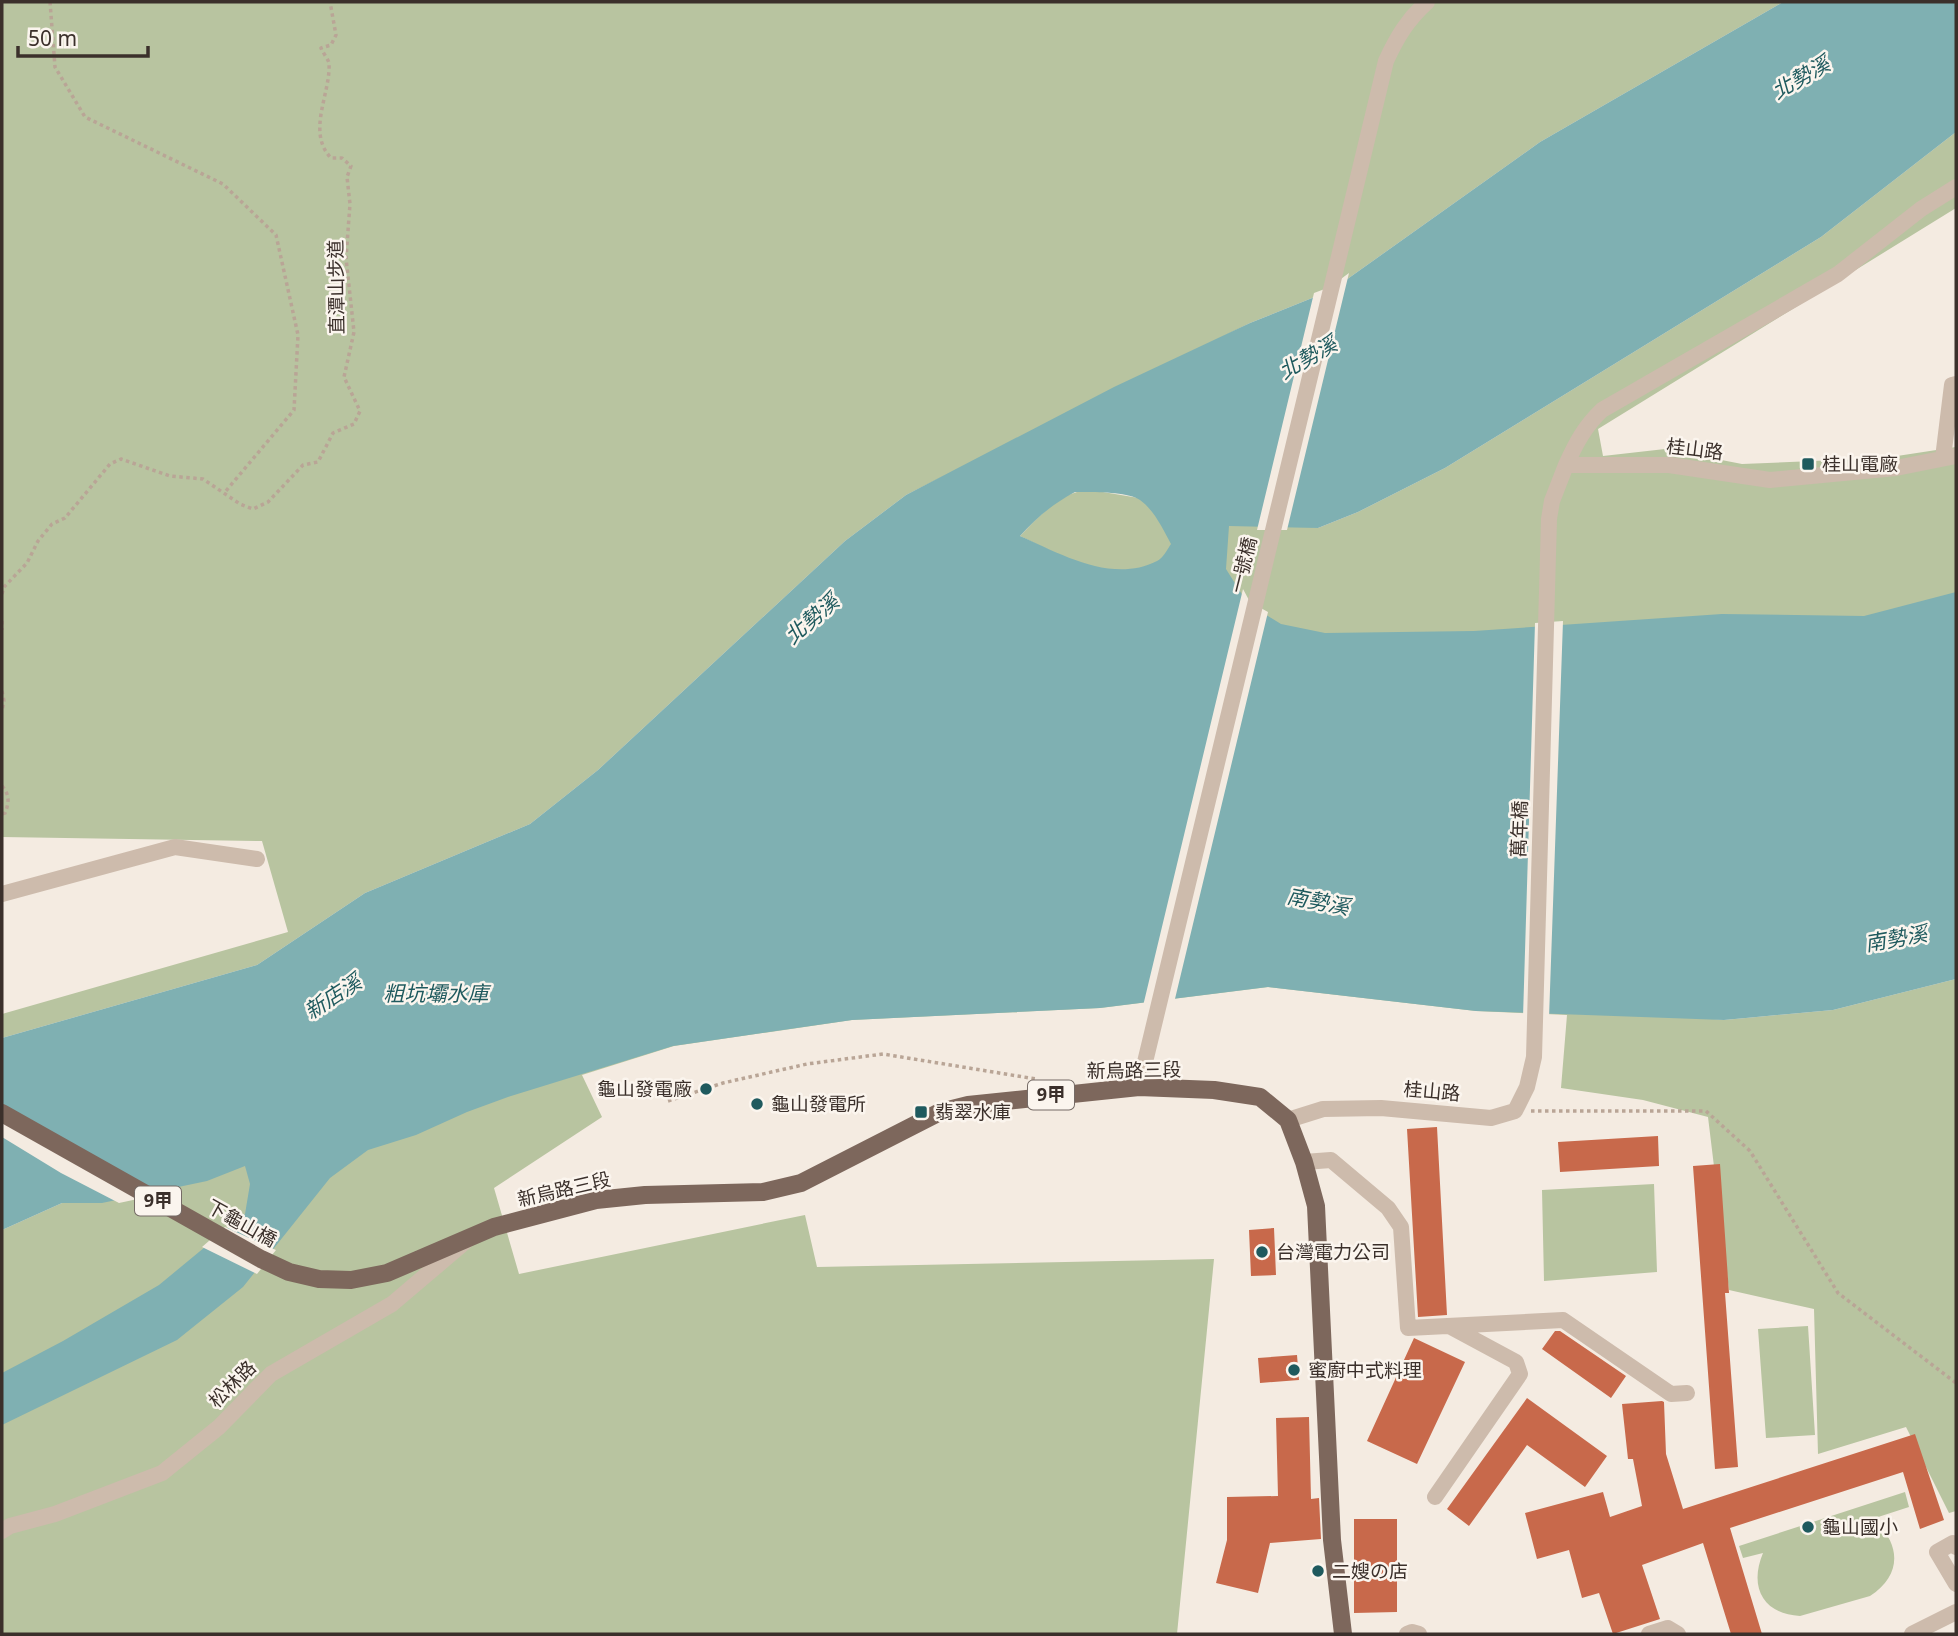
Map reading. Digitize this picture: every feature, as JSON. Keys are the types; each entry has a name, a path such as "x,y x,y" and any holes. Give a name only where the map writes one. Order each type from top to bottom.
{"main road":[{"name":"新烏路三段","path":"320,1279 351,1280 387,1273 475,1234 596,1200 645,1195 763,1192 801,1183 940,1112 968,1105 1139,1087 1214,1090 1260,1097 1288,1120 1304,1162 1316,1206 1332,1540 1343,1634"},
{"name":"下龜山橋","path":"2,1113 261,1259 289,1272 320,1279"}],"street":[{"name":"一號橋","path":"1139,1087 1386,61 1398,35 1427,2"},
{"path":"1566,465 1577,440 1602,410 1838,274 1921,209 1956,187"},
{"path":"1950,457 1952,385 1956,384"},
{"name":"桂山路","path":"1566,465 1669,465 1770,480 1896,468 1950,457"},
{"name":"萬年橋","path":"1515,1111 1527,1087 1534,1057 1549,519 1552,501 1566,465"},
{"path":"2,894 175,848 257,859"},
{"name":"桂山路","path":"1288,1120 1323,1109 1381,1108 1491,1118 1515,1111"},
{"path":"1304,1162 1331,1160 1388,1208 1401,1227 1408,1328 1563,1320 1671,1394 1687,1393"},
{"name":"松林路","path":"2,1531 162,1473 219,1427 271,1374 391,1304 475,1234"},
{"path":"1435,1497 1520,1374 1516,1362 1449,1326"},
{"path":"1955,1545 1937,1552 1956,1584"},
{"path":"1912,1634 1956,1612"},
{"path":"1649,1634 1668,1628 1678,1634"},
{"path":"1407,1634 1419,1634"}],"path":[{"path":"50,2 55,67 85,117 223,184 276,235 298,335 294,410 225,492"},
{"name":"直潭山步道","path":"2,594 4,587 27,563 38,541 52,524 65,518 110,464 121,459 170,476 203,479 240,504 253,509 268,502 303,465 318,462 333,433 354,424 360,411 344,377 354,332 346,258 350,204 347,177 351,166 342,158 331,158 323,150 320,122 329,62 321,48 331,45 336,35 330,2"},
{"path":"2,621 2,629"},
{"path":"2,691 2,710"},
{"path":"2,786 7,792 9,805 2,814"},
{"path":"668,1101 723,1083 807,1064 883,1054 1048,1081"},
{"path":"1515,1111 1706,1111 1750,1151 1838,1293 1956,1383"}],"green space":[{"path":"2,2 1783,2 1540,142 1332,290 1250,323 906,495 845,541 598,770 530,824 365,893 257,965 2,1038 2,1014 288,932 262,841 2,837"},
{"path":"1956,132 1956,208 1598,429 1603,456 1665,449 1742,464 1884,458 1956,447 1956,871 1791,912 1020,536 1052,505 1066,496 1081,492 1103,492 1318,528 1358,512 1445,468 1821,237"},
{"path":"587,906 1724,1020 1833,1010 1956,979 1956,1511 1949,1513 1906,1427 1818,1454 1814,1309 1729,1290 1708,1117 1643,1100 1561,1088 1567,1015 1476,1011 1268,987 1100,1008 852,1020 674,1046 582,1075 602,1117 494,1188 519,1274 805,1215 817,1267 1214,1259 1177,1634 2,1634 2,1230 62,1203"},
{"path":"1654,1184 1657,1272 1544,1281 1542,1190"},
{"path":"1808,1326 1815,1435 1766,1438 1758,1329"},
{"path":"1905,1492 1909,1507 1872,1519 1882,1528 1893,1548 1893,1568 1881,1588 1870,1596 1800,1616 1776,1610 1768,1604 1759,1587 1759,1565 1763,1553 1743,1558 1739,1546"}],"water":[{"path":"1783,2 1956,2 1956,132 1821,237 1445,468 1358,512 1318,528 1229,526 1226,569 1248,604 1281,624 1325,633 1474,631 1722,614 1864,616 1956,592 1956,979 1833,1010 1724,1020 1476,1011 1268,987 1100,1008 852,1020 673,1046 511,1096 416,1135 368,1150 330,1178 243,1287 177,1340 2,1425 2,1373 159,1285 245,1214 250,1184 245,1166 207,1181 102,1203 62,1203 2,1230 2,1038 257,965 365,893 530,824 598,770 845,541 906,495 1114,387 1250,323 1332,290 1540,142","holes":["1075,492 1118,494 1140,500 1154,514 1171,544 1165,554 1157,561 1140,567 1105,568 1070,558 1020,536 1039,517"]}],"pier":[{"path":"1349,273 1287,530 1257,530 1314,293 1330,287"},
{"path":"1243,589 1250,602 1268,612 1174,1003 1143,1006"},
{"path":"1563,621 1549,1018 1523,1017 1535,623"},
{"path":"2,1106 161,1194 119,1203 61,1173 2,1137"},
{"path":"225,1227 276,1250 257,1274 202,1247"}],"building":[{"path":"1437,1127 1447,1315 1418,1317 1407,1129"},
{"path":"1658,1136 1659,1166 1560,1172 1558,1142"},
{"path":"1720,1164 1729,1293 1725,1293 1738,1467 1715,1469 1693,1166"},
{"name":"台灣電力公司","path":"1274,1228 1276,1275 1251,1276 1249,1230"},
{"path":"1555,1331 1560,1331 1626,1376 1611,1398 1542,1349"},
{"path":"1414,1338 1465,1362 1417,1464 1367,1441"},
{"path":"1297,1355 1299,1380 1260,1383 1258,1358"},
{"path":"1527,1398 1607,1456 1585,1487 1527,1445 1469,1526 1447,1509"},
{"path":"1662,1401 1666,1454 1683,1509 1915,1434 1944,1520 1920,1529 1903,1472 1730,1528 1762,1634 1731,1634 1703,1543 1642,1565 1660,1619 1613,1634 1599,1593 1582,1598 1569,1550 1537,1559 1525,1513 1603,1492 1610,1517 1642,1506 1633,1459 1628,1459 1622,1404"},
{"path":"1309,1417 1311,1499 1319,1498 1321,1539 1270,1543 1258,1593 1216,1583 1227,1540 1227,1497 1278,1496 1276,1418"},
{"path":"1354,1519 1397,1519 1397,1612 1354,1613"}],"place":[{"name":"桂山電廠","path":"1808,464"},
{"name":"龜山發電廠","path":"706,1089"},
{"name":"龜山發電所","path":"757,1104"},
{"name":"翡翠水庫","path":"921,1112"},
{"name":"台灣電力公司","path":"1262,1252"},
{"name":"蜜廚中式料理","path":"1294,1370"},
{"name":"龜山國小","path":"1808,1527"},
{"name":"二嫂の店","path":"1318,1571"}],"water label":[{"name":"北勢溪","path":"1801,78"},
{"name":"北勢溪","path":"1308,358"},
{"name":"北勢溪","path":"812,619"},
{"name":"南勢溪","path":"1318,902"},
{"name":"南勢溪","path":"1896,939"},
{"name":"粗坑壩水庫","path":"436,994"},
{"name":"新店溪","path":"333,997"}]}
